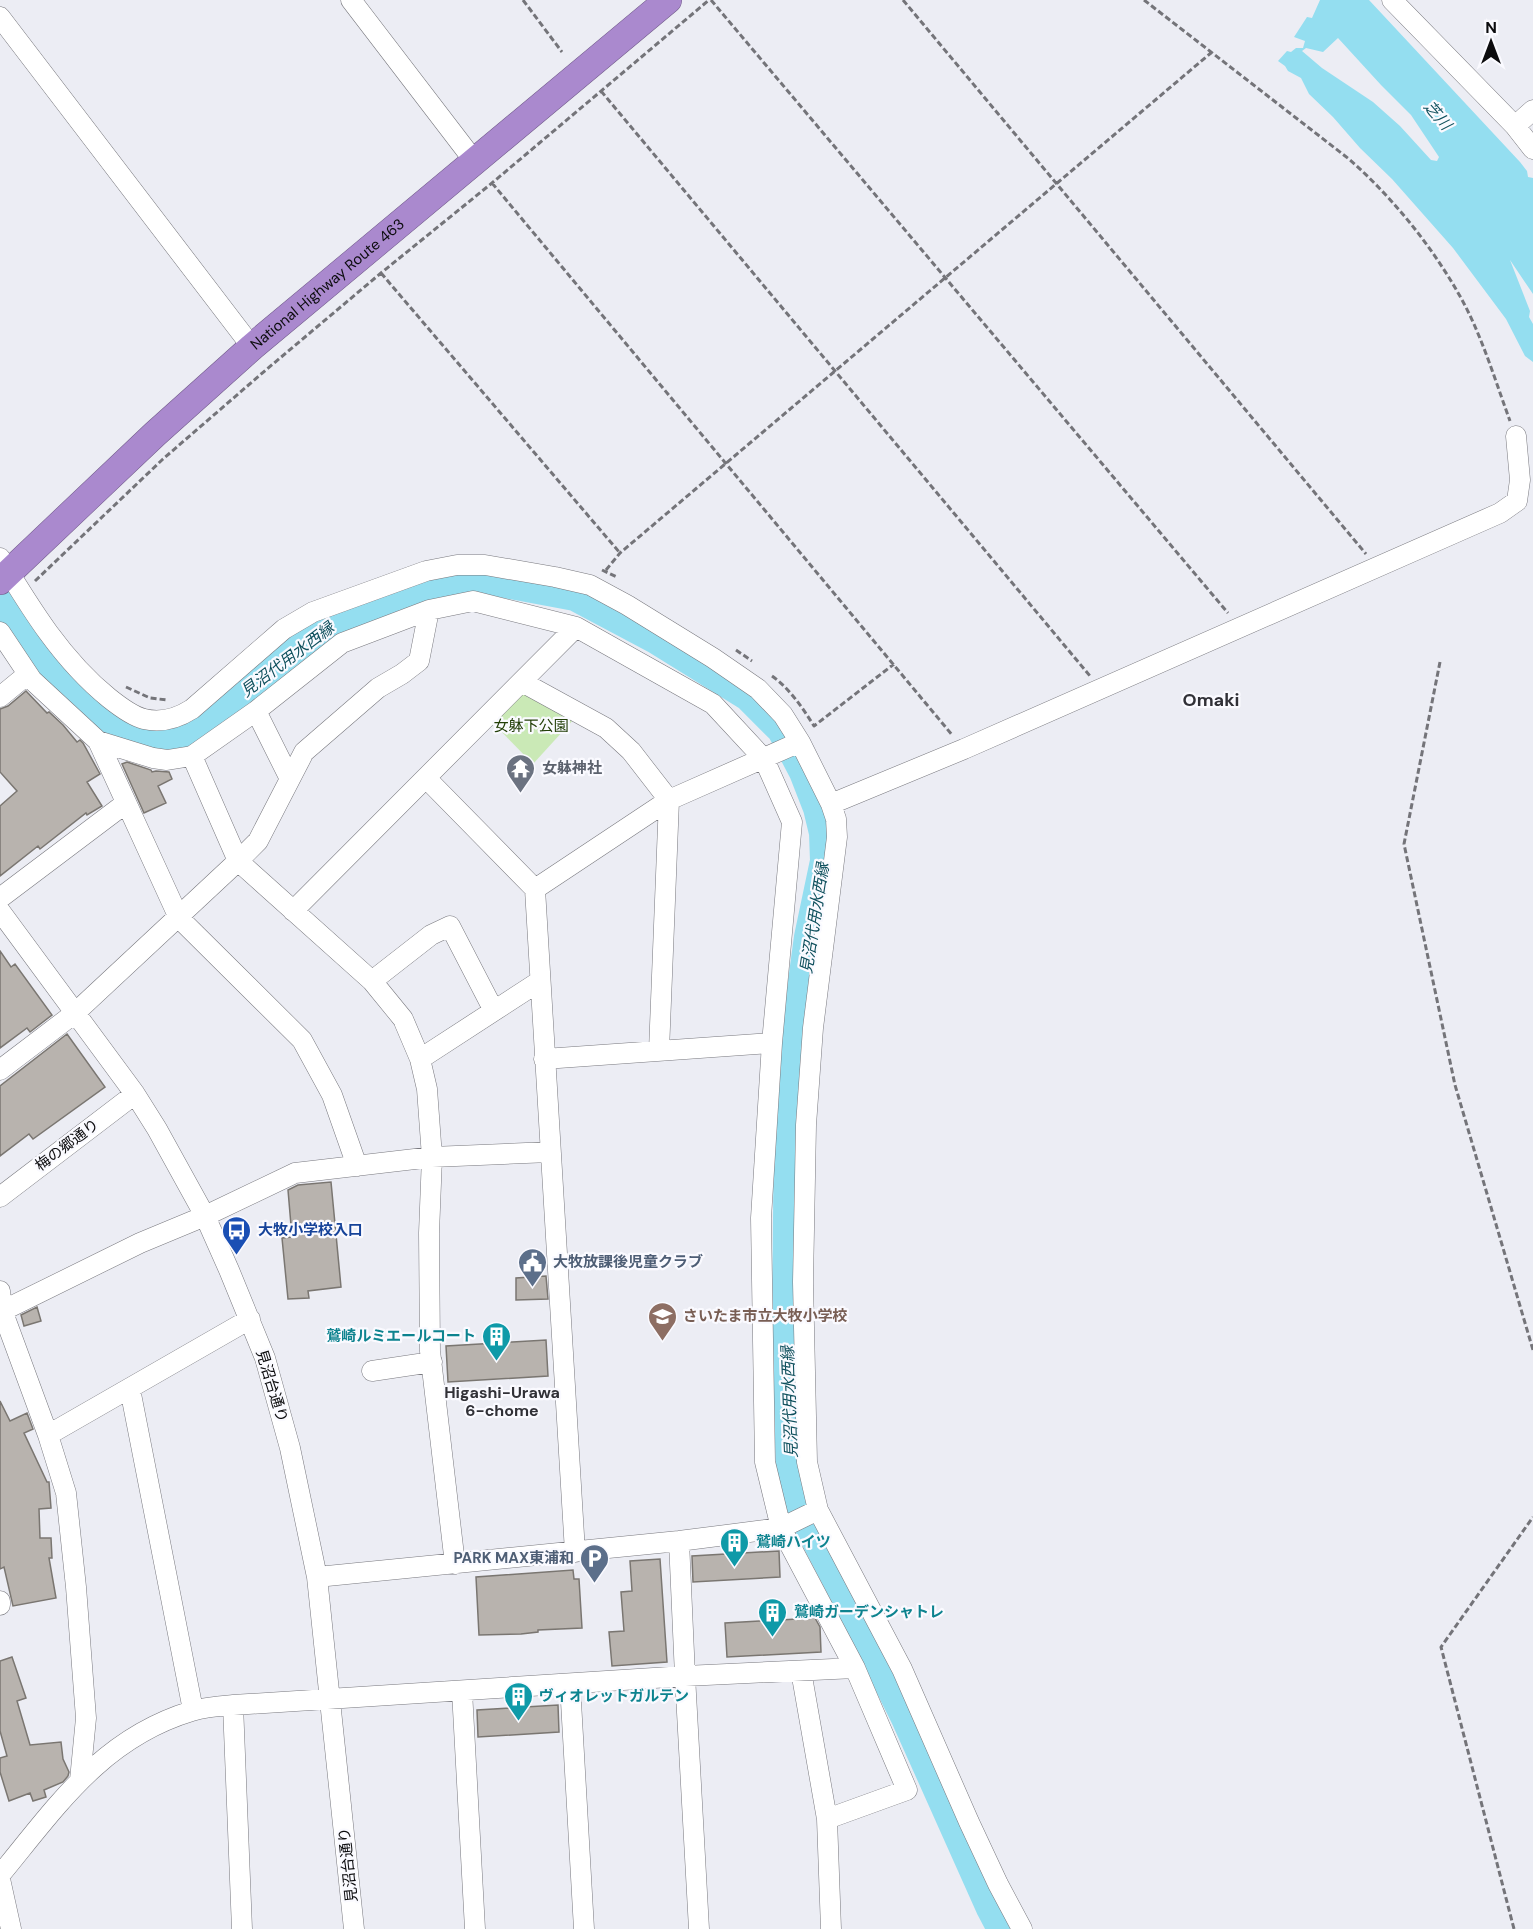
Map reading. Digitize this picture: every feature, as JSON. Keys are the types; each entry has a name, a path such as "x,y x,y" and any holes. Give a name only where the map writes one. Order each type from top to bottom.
{"highway":[{"name":"National Highway Route 463","path":"9,574 155,434 252,347 668,0"}],"street":[{"path":"351,0 475,162"},
{"path":"1392,0 1515,126 1533,149"},
{"path":"0,17 252,347"},
{"path":"1515,126 1533,110"},
{"path":"831,804 1500,513 1517,501 1521,480 1516,436"},
{"path":"9,574 53,640 88,681 119,706 143,719 163,720 180,716 192,709 284,629 313,612 426,571 457,565 485,565 590,585 627,605 758,688 783,715 800,742 831,804 836,819 837,837 813,1028 806,1125 803,1282 807,1462 818,1510 902,1669 969,1822 1022,1929"},
{"path":"98,741 153,758 167,760 192,756 256,711 342,643 429,610 473,601 576,627 713,704 764,759 792,822 772,1043 761,1218 765,1462 788,1525 855,1668 907,1790 827,1819"},
{"path":"0,1070 75,1013 179,918 258,841 304,752 378,688 419,661 429,610"},
{"path":"293,911 576,627"},
{"path":"0,632 32,680 98,741 179,918 302,1040 332,1095 357,1166"},
{"path":"0,697 28,674"},
{"path":"522,682 606,728 631,751 669,800 659,1052"},
{"path":"256,711 290,779"},
{"path":"535,889 669,800 800,742"},
{"path":"192,756 238,861 372,981 403,1019 420,1059 427,1089 432,1157 429,1233 432,1362 455,1564"},
{"path":"426,778 535,889 575,1552"},
{"path":"0,898 126,803"},
{"name":"見沼台通り","path":"0,911 135,1094 157,1129 205,1216 265,1358 290,1448 317,1577 354,1929"},
{"path":"372,981 431,935 450,926 494,1011"},
{"path":"420,1059 540,981"},
{"path":"544,1059 772,1043"},
{"name":"梅の郷通り","path":"0,1197 135,1094"},
{"path":"80,1780 86,1718 66,1493 48,1435 1,1305 205,1216 295,1173 432,1157 550,1152"},
{"path":"48,1435 250,1319"},
{"path":"372,1371 432,1362"},
{"path":"130,1389 193,1710"},
{"path":"317,1577 680,1541 788,1525 818,1510"},
{"path":"680,1541 699,1929"},
{"path":"11,1929 0,1877 80,1780 115,1749 143,1731 193,1710 233,1705 685,1676 855,1668"},
{"path":"801,1671 827,1819 831,1929"},
{"path":"570,1684 584,1929"},
{"path":"462,1691 475,1929"},
{"path":"233,1705 242,1929"}],"path":[{"path":"523,0 562,52"},
{"path":"9,574 163,459 381,273 710,0 1240,627"},
{"path":"903,0 1377,567"},
{"path":"1144,0 1349,159 1376,183 1403,214 1461,298 1480,338 1516,436"},
{"path":"606,570 620,553 1212,52"},
{"path":"601,91 1100,688"},
{"path":"492,183 964,748"},
{"path":"381,273 620,553"},
{"path":"1440,662 1404,844 1455,1085 1533,1350"},
{"path":"814,726 894,664"},
{"path":"1514,1929 1442,1647 1533,1517"}],"green space":[{"name":"女躰下公園","path":"522,693 574,719 533,764 493,723"}],"water":[{"name":"芝川","path":"1320,0 1369,0 1520,162 1527,171 1528,177 1533,178 1533,294 1510,260 1533,324 1533,362 1525,356 1506,319 1453,248 1392,179 1309,94 1301,78 1288,71 1278,61 1287,51 1303,48 1305,41 1294,37 1307,17 1312,18","holes":["1338,38 1411,115 1439,157 1437,161 1431,160 1400,126 1373,102 1322,68 1302,51 1306,48 1323,52"]}],"building":[{"path":"26,691 47,713 49,712 63,725 77,742 80,740 83,743 100,774 87,782 102,806 87,815 86,813 40,849 38,846 0,876 0,806 17,791 0,772 0,709 8,706"},
{"path":"127,762 152,772 169,772 172,779 158,786 166,803 144,813 122,764"},
{"path":"0,951 11,967 15,964 52,1015 30,1032 27,1028 0,1048"},
{"path":"67,1034 105,1087 33,1139 29,1134 0,1156 0,1086"},
{"path":"331,1182 341,1287 308,1291 309,1298 288,1299 282,1238 292,1237 288,1190 298,1185"},
{"path":"546,1276 548,1299 516,1300 516,1278"},
{"path":"37,1307 41,1321 24,1326 21,1315"},
{"name":"鷲崎ルミエールコート","path":"546,1340 548,1376 448,1382 446,1346"},
{"path":"0,1401 10,1421 27,1413 33,1429 24,1433 49,1482 51,1508 39,1509 40,1538 51,1538 52,1558 49,1558 56,1598 13,1606 4,1567 0,1569"},
{"name":"鷲崎ハイツ","path":"779,1551 780,1577 693,1582 692,1556"},
{"path":"660,1559 667,1662 612,1666 609,1632 624,1631 621,1592 632,1591 630,1561"},
{"path":"573,1570 574,1579 579,1579 582,1628 538,1630 538,1632 521,1634 479,1635 476,1577"},
{"name":"鷲崎ガーデンシャトレ","path":"815,1618 820,1627 821,1652 727,1657 725,1623"},
{"path":"12,1657 26,1698 17,1701 30,1745 61,1742 63,1759 69,1772 63,1782 44,1790 46,1797 33,1801 30,1793 9,1801 0,1772 0,1758 7,1756 0,1731 0,1661"},
{"name":"ヴィオレットガルテン","path":"558,1705 559,1732 478,1737 477,1710"}],"waterway":[{"name":"見沼代用水西縁","path":"0,592 14,619 52,665 82,696 122,729 145,738 171,739 204,725 235,702 296,648 343,617 395,596 435,584 473,577 575,596 656,639 748,696 782,730 804,772 818,808 824,833 825,861 809,937 797,1026 789,1115 787,1323 791,1479 796,1501 906,1718 1002,1929"}],"place":[{"name":"女躰神社","path":"521,794"},
{"name":"大牧小学校入口","path":"237,1256"},
{"name":"大牧放課後児童クラブ","path":"532,1288"},
{"name":"さいたま市立大牧小学校","path":"662,1342"},
{"name":"鷲崎ルミエールコート","path":"497,1362"},
{"name":"鷲崎ハイツ","path":"735,1568"},
{"name":"PARK MAX東浦和","path":"595,1584"},
{"name":"鷲崎ガーデンシャトレ","path":"773,1638"},
{"name":"ヴィオレットガルテン","path":"518,1722"}],"district":[{"name":"Omaki","path":"1211,700"},
{"name":"Higashi-Urawa 6-chome","path":"502,1401"}]}
